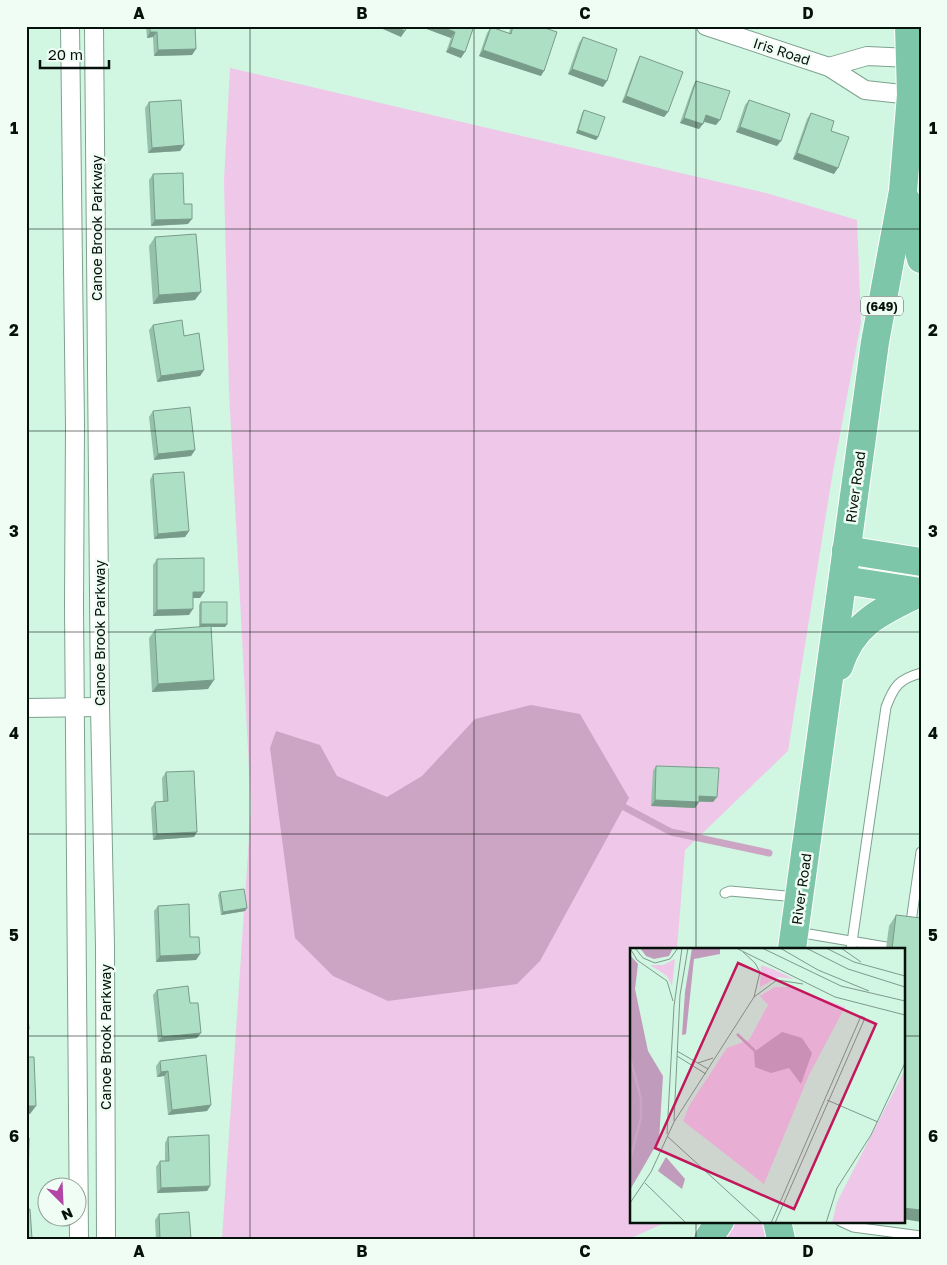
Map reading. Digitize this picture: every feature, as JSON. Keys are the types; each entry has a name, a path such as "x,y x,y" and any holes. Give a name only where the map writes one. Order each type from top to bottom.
{"main road":[{"name":"River Road","path":"794,940 875,342 903,191 911,95 909,26"},
{"path":"911,95 921,126"},
{"name":"(649)","path":"903,191 921,259"},
{"path":"846,550 921,562"},
{"path":"843,580 921,592"},
{"path":"824,711 842,655 852,638 865,622 880,611 921,592"},
{"path":"708,1239 719,1222"},
{"path":"778,1222 781,1239"}],"street":[{"name":"Canoe Brook Parkway","path":"70,26 75,426 79,1239"},
{"name":"Canoe Brook Parkway","path":"94,26 100,707 105,946 106,1239"},
{"name":"Iris Road","path":"706,26 829,67 865,90 911,95"},
{"path":"829,67 867,56 910,58"},
{"path":"26,708 100,707"}],"lane":[{"path":"852,945 886,707 891,693 899,681 921,673"},
{"path":"910,928 916,915 921,852"},
{"path":"725,893 730,891 800,897"},
{"path":"794,940 886,947"},
{"path":"842,1222 852,1227 877,1225 921,1236"}],"shaded area":[{"path":"230,68 766,193 857,220 861,322 832,477 788,751 685,850 677,948 630,948 630,1222 667,1222 629,1239 222,1239 251,807 229,392 224,180"},
{"path":"531,705 580,714 629,798 540,961 517,984 388,1001 333,976 295,938 270,748 276,731 320,745 337,776 387,797 422,776 475,719"},
{"path":"735,1222 765,1222 768,1239 725,1239"}],"building":[{"path":"150,26 195,26 196,49 158,50 157,32 150,32"},
{"path":"393,26 407,26 405,31"},
{"path":"439,26 474,26 465,52 450,47 455,32"},
{"path":"513,26 539,26 557,32 544,71 483,50 491,27 511,34"},
{"path":"583,37 617,49 607,81 572,69"},
{"path":"640,56 683,72 668,112 626,96"},
{"path":"696,81 730,91 720,120 706,115 703,124 684,118"},
{"path":"181,100 184,145 152,148 149,102"},
{"path":"749,100 790,114 781,141 740,127"},
{"path":"584,110 605,117 598,137 578,130"},
{"path":"811,113 834,121 831,131 849,137 838,168 797,153"},
{"path":"183,173 184,204 192,204 192,219 155,220 153,174"},
{"path":"196,234 201,292 159,295 155,237"},
{"path":"182,320 184,336 199,333 204,370 161,376 153,325"},
{"path":"190,407 195,450 158,454 153,411"},
{"path":"184,472 189,531 158,534 153,474"},
{"path":"204,558 204,592 193,592 193,609 157,610 157,559"},
{"path":"201,602 227,602 227,624 201,624"},
{"path":"211,626 214,680 158,684 155,630"},
{"path":"656,766 719,768 717,797 699,796 699,802 655,800"},
{"path":"194,771 197,832 157,834 155,802 168,801 166,772"},
{"path":"244,889 247,908 223,912 220,892"},
{"path":"189,904 190,937 199,937 200,954 160,956 158,906"},
{"path":"896,915 921,918 921,1210 904,1208 904,948 892,948"},
{"path":"188,986 190,1003 198,1003 201,1033 162,1037 157,990"},
{"path":"26,995 29,1029 26,1029"},
{"path":"206,1055 211,1105 172,1110 168,1071 161,1072 160,1061"},
{"path":"26,1057 34,1057 36,1106 26,1106"},
{"path":"209,1135 210,1186 161,1188 160,1161 169,1161 168,1137"},
{"path":"26,1138 29,1138 28,1187 26,1187"},
{"path":"30,1209 32,1239 26,1239 26,1210"},
{"path":"189,1212 191,1239 160,1239 159,1214"}],"waterway":[{"path":"624,807 671,832 769,853"}]}
